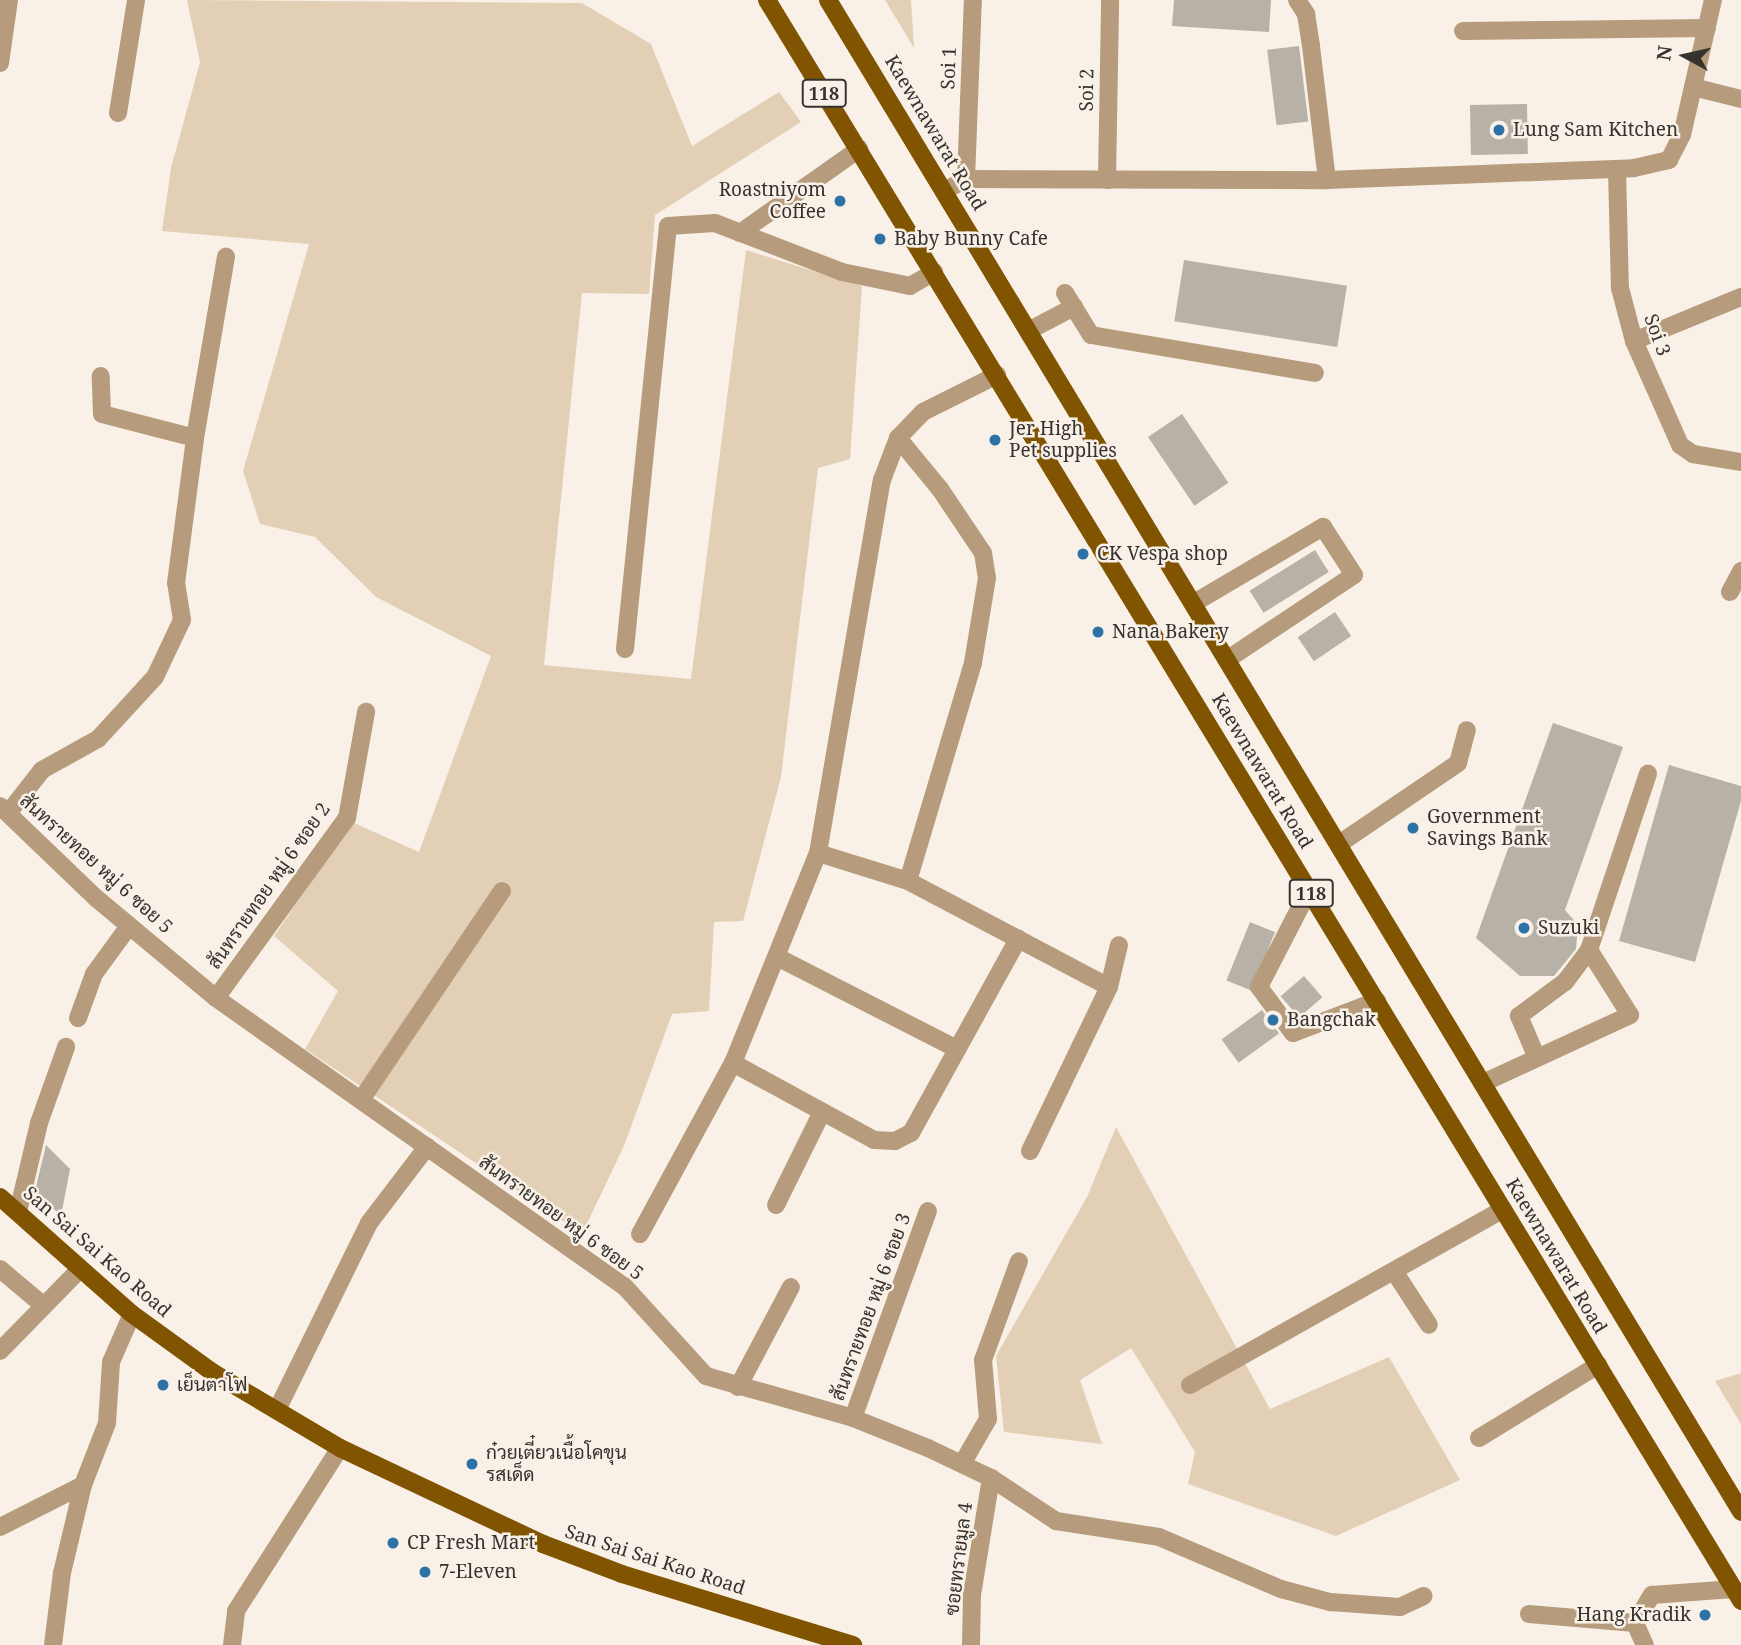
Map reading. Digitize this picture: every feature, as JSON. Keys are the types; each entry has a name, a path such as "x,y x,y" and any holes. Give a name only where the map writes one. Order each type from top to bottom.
{"main road":[{"name":"Kaewnawarat Road","path":"767,0 1737,1595"},
{"name":"Kaewnawarat Road","path":"828,0 946,190 1741,1512"},
{"name":"San Sai Sai Kao Road","path":"0,1197 132,1314 212,1372 340,1448 555,1549 622,1574 853,1645"}],"street":[{"path":"0,63 9,0"},
{"path":"118,113 136,0"},
{"name":"Soi 1","path":"966,179 973,0"},
{"name":"Soi 2","path":"1107,180 1110,0"},
{"path":"1297,0 1306,13 1327,180"},
{"path":"946,190 966,179 1327,180 1617,169 1669,160 1682,135 1713,0"},
{"path":"1463,31 1707,28"},
{"path":"1693,87 1741,99"},
{"path":"740,233 859,149"},
{"name":"Soi 3","path":"1617,169 1620,288 1634,341 1680,445 1693,454 1741,462"},
{"path":"625,649 668,226 715,223 842,272 910,286 934,272"},
{"path":"5,809 42,770 98,739 155,677 183,620 176,583 195,438 226,257"},
{"path":"1634,341 1741,297"},
{"path":"1030,330 1069,300 1091,335 1315,373"},
{"path":"640,1234 733,1063 779,958 818,853 882,480 898,438 923,412 997,375"},
{"path":"101,376 102,414 195,438"},
{"path":"898,438 940,489 983,553 987,578 973,663 908,881"},
{"path":"1194,603 1323,527 1354,575 1228,659"},
{"path":"1730,592 1741,571"},
{"name":"สันทรายทอย หมู่ 6 ซอย 2","path":"216,998 347,817 366,712"},
{"path":"1339,845 1458,763 1467,730"},
{"path":"1537,1058 1519,1016 1565,982 1589,950 1648,774"},
{"name":"สันทรายทอย หมู่ 6 ซอย 5","path":"5,809 129,926 216,998 625,1287 706,1376 853,1418 991,1478 1056,1521 1159,1537 1281,1589 1330,1602 1399,1607 1424,1595"},
{"path":"818,853 908,881 1110,987"},
{"path":"1309,890 1259,987 1293,1034 1377,1001"},
{"path":"361,1100 502,891"},
{"path":"78,1018 94,974 129,926"},
{"path":"733,1063 874,1140 895,1141 911,1133 1018,939"},
{"path":"1030,1151 1110,987 1119,945"},
{"path":"1483,1083 1630,1015 1589,950"},
{"path":"779,958 957,1049"},
{"path":"18,1212 39,1122 66,1047"},
{"path":"776,1205 822,1112"},
{"path":"277,1410 369,1223 427,1147"},
{"path":"1190,1385 1503,1209"},
{"name":"สันทรายทอย หมู่ 6 ซอย 3","path":"853,1418 928,1211"},
{"path":"962,1464 988,1419 983,1360 1019,1261"},
{"path":"0,1269 44,1306"},
{"path":"0,1351 79,1269"},
{"path":"1394,1271 1429,1325"},
{"path":"738,1387 791,1287"},
{"path":"53,1645 62,1573 83,1485 107,1423 111,1362 132,1314"},
{"path":"1479,1438 1598,1365"},
{"path":"232,1645 236,1611 340,1448"},
{"name":"ซอยทรายมูล 4","path":"971,1645 972,1595 991,1478"},
{"path":"0,1527 83,1485"},
{"path":"1635,1623 1652,1595 1737,1595"},
{"path":"1530,1614 1635,1623"},
{"path":"1635,1623 1645,1645"}],"shaded area":[{"path":"187,0 582,3 651,44 692,146 779,92 801,122 655,215 649,294 582,293 544,665 691,679 746,250 862,286 850,459 818,468 781,777 743,921 714,922 709,1011 672,1014 624,1146 582,1234 305,1049 338,991 274,936 352,822 419,852 491,656 376,597 315,537 260,524 243,471 309,244 162,231 171,168 200,62"},
{"path":"885,0 911,0 914,48"},
{"path":"1116,1127 1270,1409 1389,1357 1460,1480 1336,1536 1188,1484 1195,1452 1131,1348 1080,1380 1102,1444 1004,1432 996,1356 1087,1197"},
{"path":"1741,1373 1741,1424 1715,1381"}],"building":[{"path":"1174,0 1271,0 1269,32 1172,26"},
{"path":"1299,46 1308,121 1277,125 1267,50"},
{"name":"Lung Sam Kitchen","path":"1527,104 1528,154 1471,155 1470,105"},
{"path":"1184,260 1347,286 1337,347 1174,321"},
{"path":"1182,414 1228,483 1194,506 1148,437"},
{"path":"1315,550 1329,572 1263,613 1250,591"},
{"path":"1335,612 1351,636 1314,661 1298,637"},
{"path":"1553,723 1623,747 1565,910 1578,925 1576,949 1554,976 1520,976 1476,938"},
{"path":"1669,765 1741,786 1741,801 1695,962 1619,941"},
{"path":"1250,922 1275,932 1251,991 1226,980"},
{"path":"1304,976 1322,997 1299,1017 1281,996"},
{"path":"1262,1010 1279,1033 1239,1063 1222,1039"},
{"path":"46,1145 70,1169 61,1216 35,1191"}],"place":[{"name":"Lung Sam Kitchen","path":"1499,130"},
{"name":"Roastniyom Coffee","path":"840,201"},
{"name":"Baby Bunny Cafe","path":"880,239"},
{"name":"Jer High Pet supplies","path":"995,440"},
{"name":"CK Vespa shop","path":"1083,554"},
{"name":"Nana Bakery","path":"1098,632"},
{"name":"Government Savings Bank","path":"1413,828"},
{"name":"Suzuki","path":"1524,928"},
{"name":"Bangchak","path":"1273,1020"},
{"name":"เย็นตาโฟ","path":"163,1385"},
{"name":"ก๋วยเตี๋ยวเนื้อโคขุน รสเด็ด","path":"472,1464"},
{"name":"CP Fresh Mart","path":"393,1543"},
{"name":"7-Eleven","path":"425,1572"},
{"name":"Hang Kradik","path":"1705,1615"}]}
